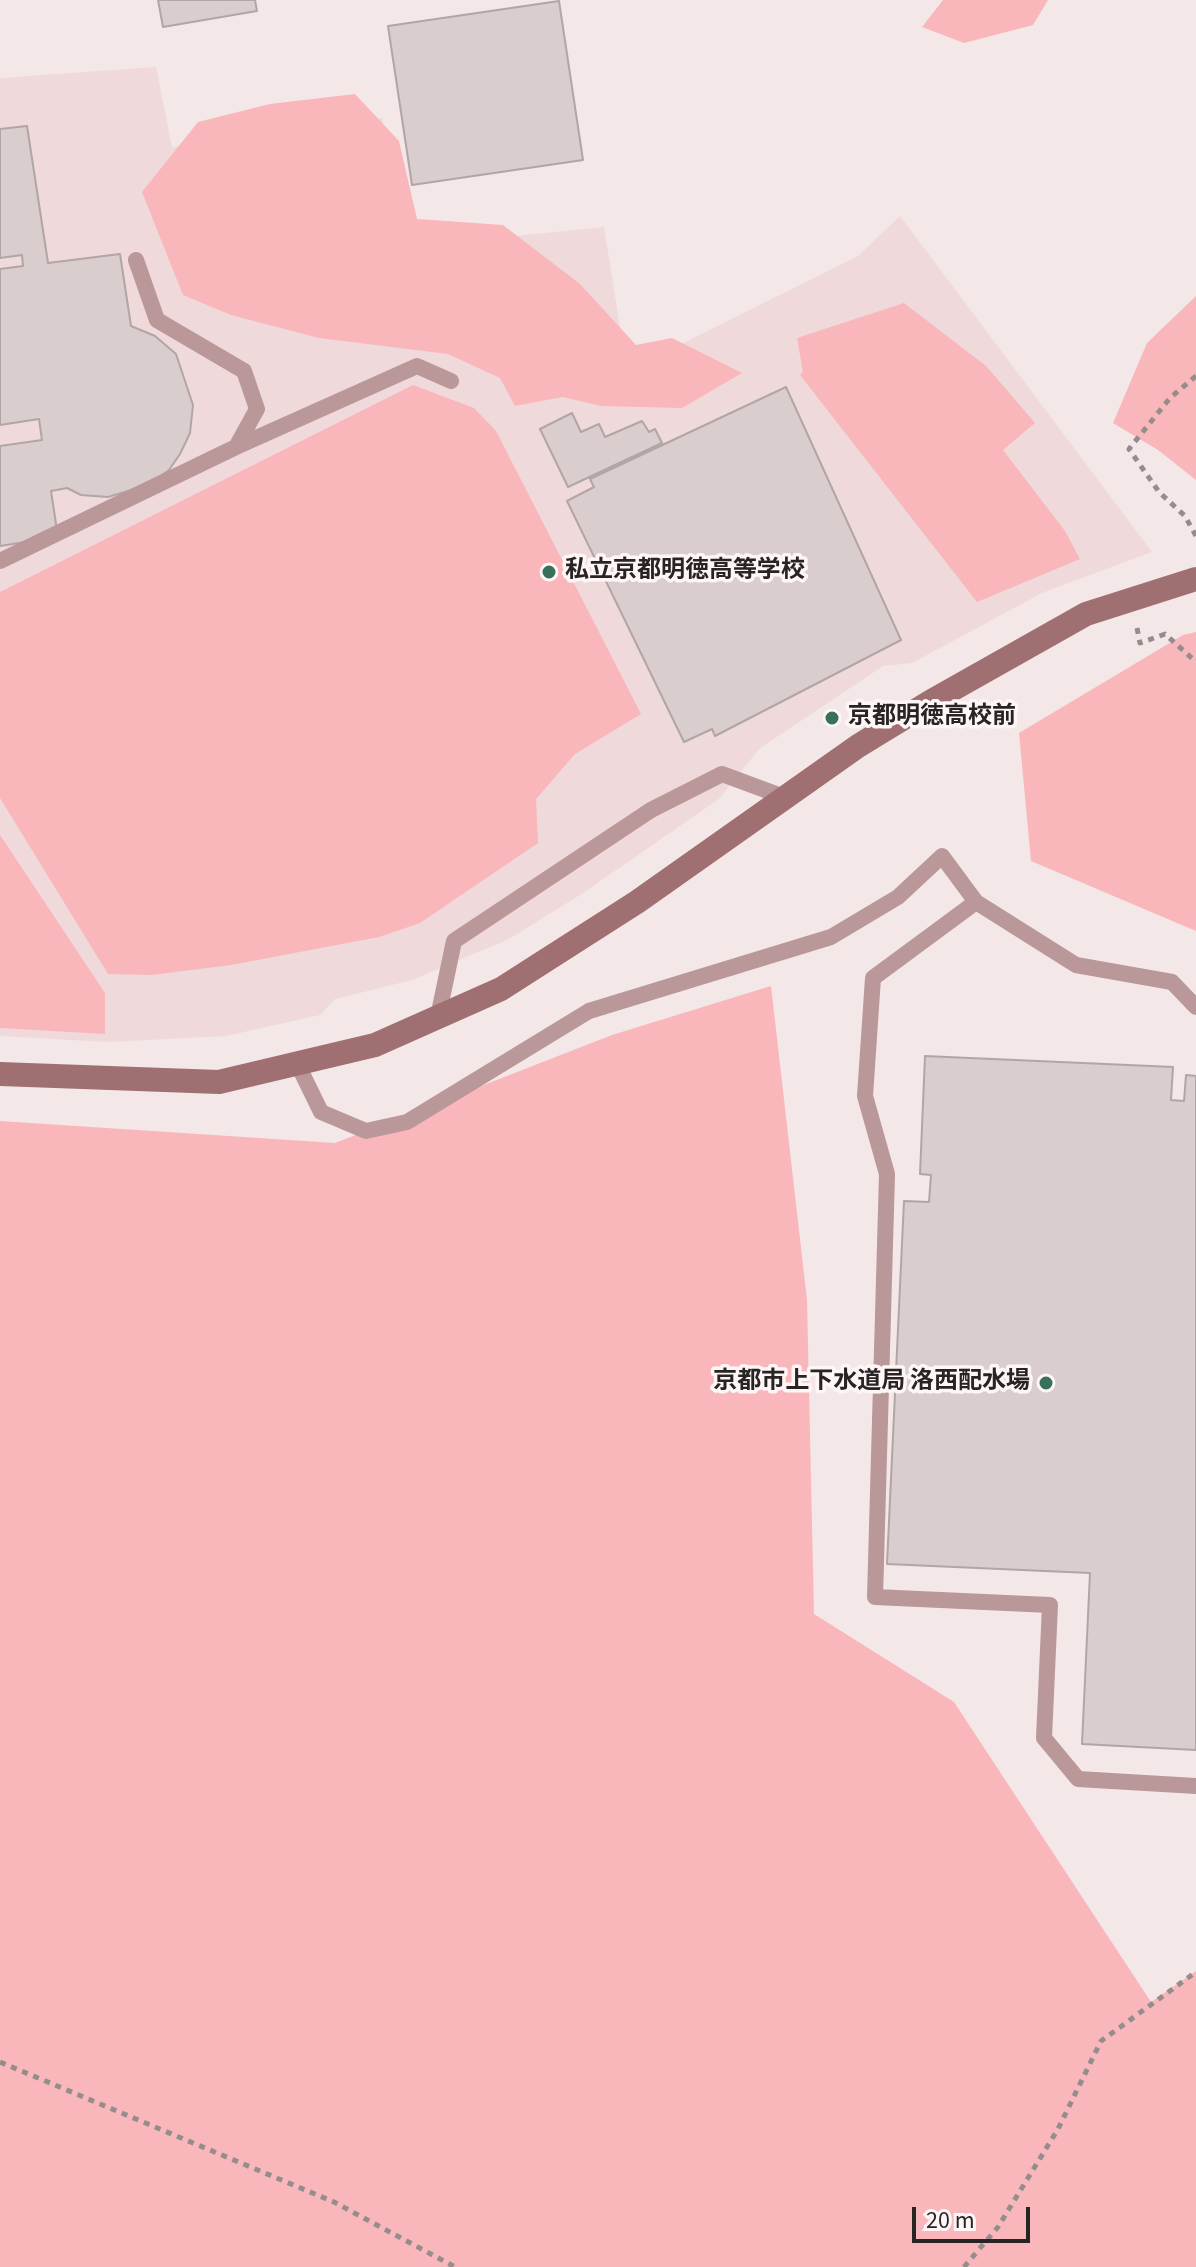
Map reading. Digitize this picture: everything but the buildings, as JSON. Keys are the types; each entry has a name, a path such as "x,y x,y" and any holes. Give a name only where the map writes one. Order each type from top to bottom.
{"street":[{"path":"0,1074 219,1082 375,1045 501,989 648,894 784,797 930,702 1086,614 1196,579"}],"lane":[{"path":"136,260 157,320 244,371 257,409 236,447"},
{"path":"0,561 236,447 417,366 451,381"},
{"path":"438,1017 454,941 651,810 722,774 784,797"},
{"path":"297,1063 321,1112 366,1131 407,1122 589,1011 831,937 898,897 942,856 976,902 1076,965 1172,982 1196,1007"},
{"path":"976,902 873,978 865,1096 887,1174 875,1597 1050,1605 1044,1738 1069,1769 1078,1779 1196,1786"}],"path":[{"path":"1196,376 1170,398 1129,449 1159,492 1185,516 1196,536"},
{"path":"1131,600 1140,643 1165,634 1196,662"},
{"path":"964,2267 998,2227 1058,2129 1101,2041 1196,1972"},
{"path":"0,2062 334,2202 455,2267"}],"shaded area":[{"path":"943,0 1048,0 1033,25 964,43 922,27"},
{"name":"私立京都明徳高等学校","path":"156,67 172,147 382,118 408,247 604,227 627,371 858,256 900,216 1152,552 1042,593 912,663 883,666 760,748 719,799 583,893 509,939 412,980 335,999 320,1015 226,1036 108,1042 0,1036 0,78"},
{"path":"355,94 399,141 417,219 503,225 580,284 636,345 672,338 742,373 682,408 601,406 563,397 515,406 500,378 448,354 319,338 231,315 183,295 142,192 198,122 270,104"},
{"path":"1196,296 1196,480 1158,450 1113,423 1147,343"},
{"path":"904,303 986,366 1035,423 1003,450 1065,531 1080,559 977,602 800,375 803,372 797,338"},
{"path":"413,385 474,408 496,431 641,714 575,754 536,799 538,843 420,923 379,937 231,965 152,975 108,974 0,798 0,592"},
{"path":"1196,632 1196,931 1031,861 1019,733 1183,635"},
{"path":"0,835 105,993 105,1034 0,1028"},
{"path":"771,986 807,1300 814,1614 954,1702 1151,2002 1196,1971 1196,2267 0,2267 0,1121 335,1143 612,1035"}],"place":[{"name":"私立京都明徳高等学校","path":"549,572"},
{"name":"京都明徳高校前","path":"832,718"},
{"name":"京都市上下水道局 洛西配水場","path":"1046,1383"}]}
